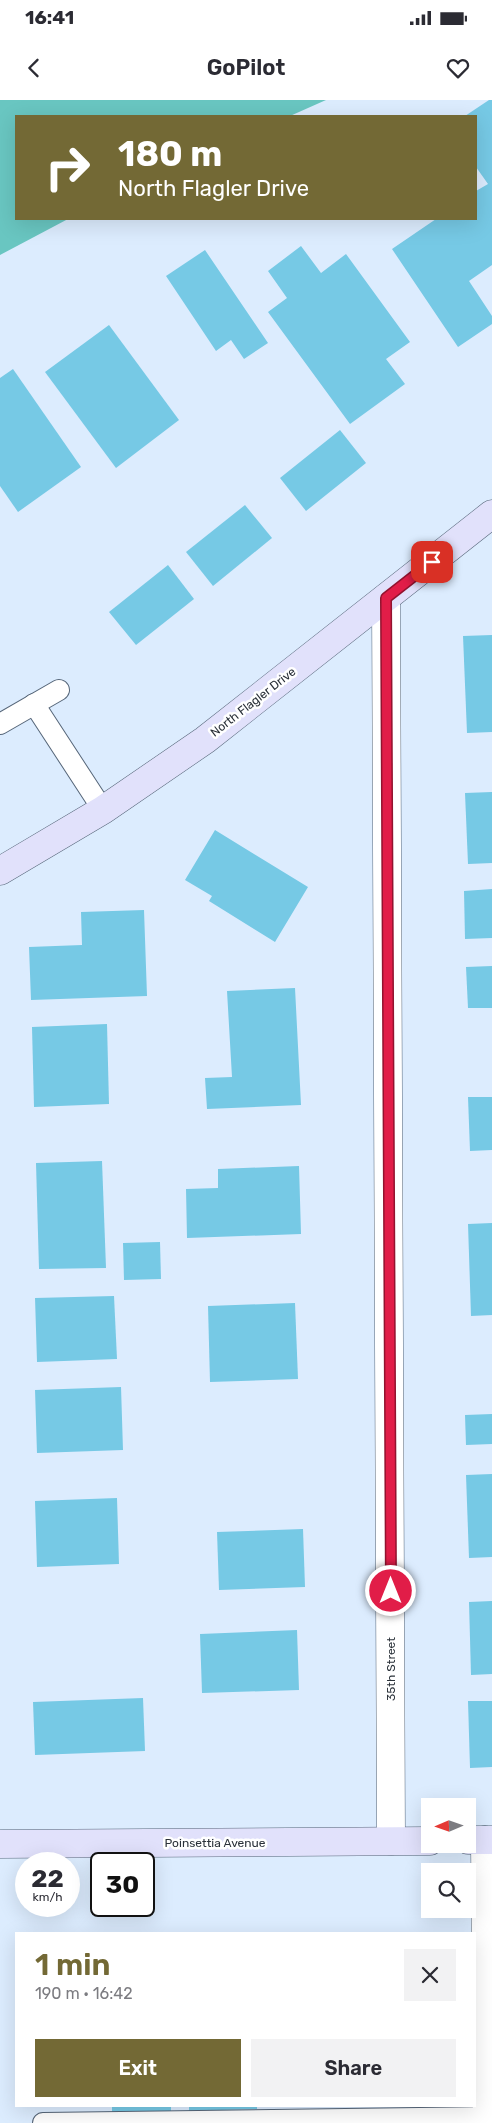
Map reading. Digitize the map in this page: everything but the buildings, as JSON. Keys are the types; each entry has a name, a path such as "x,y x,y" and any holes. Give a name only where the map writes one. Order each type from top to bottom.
{"street":[{"name":"North Flagler Drive","path":"0,871 103,810 205,740 492,514"},
{"name":"35th Street","path":"386,598 391,1841"},
{"path":"482,1840 488,2119"},
{"name":"Poinsettia Avenue","path":"0,1844 421,1841"}],"lane":[{"path":"0,724 59,690"},
{"path":"34,704 103,810"},
{"path":"43,2123 488,2119"}],"shaded area":[{"path":"0,100 326,100 292,115 15,115 15,220 66,220 0,255"}],"route":[{"path":"391,1591 386,598 432,562"}]}
